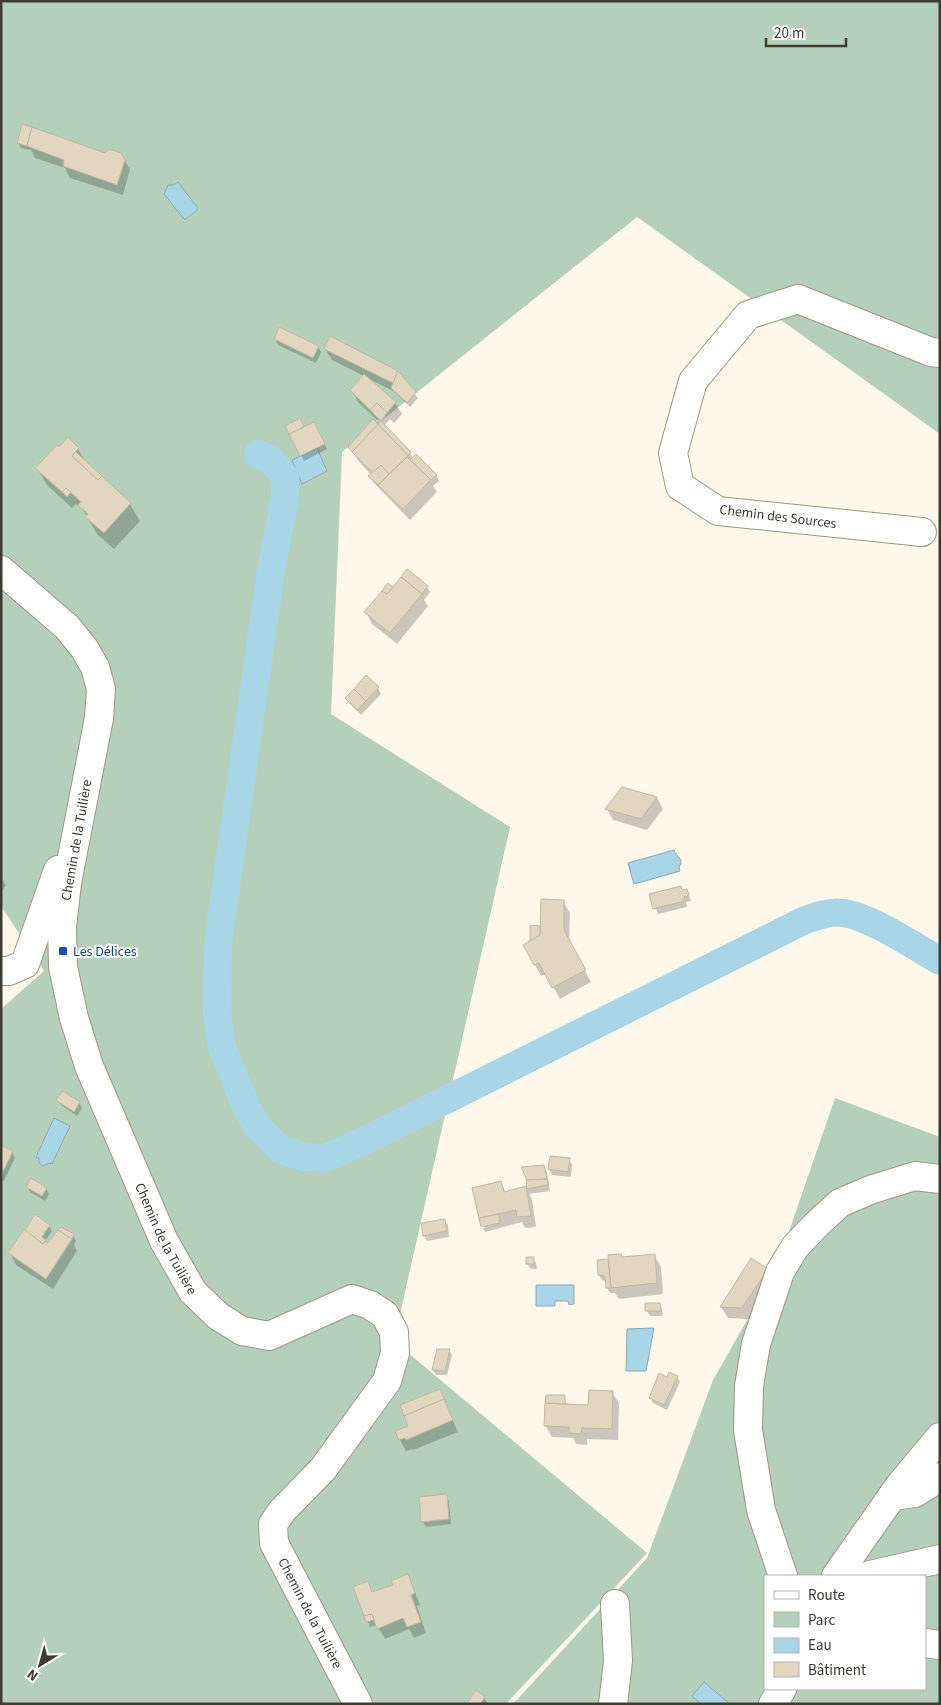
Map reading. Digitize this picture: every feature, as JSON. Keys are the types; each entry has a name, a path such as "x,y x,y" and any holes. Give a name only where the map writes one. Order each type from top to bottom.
{"street":[{"name":"Chemin des Sources","path":"922,532 718,511 680,486 673,453 693,381 748,314 798,299 930,352 940,353"},
{"name":"Chemin de la Tuilière","path":"1,570 67,628 84,648 95,667 101,689 99,718 67,883 62,927 63,967 74,1018 89,1066 164,1241 194,1292 218,1316 242,1331 269,1336 352,1299 370,1304 384,1315 394,1332 395,1353 387,1381 323,1469 282,1511 273,1524 274,1543 358,1704"},
{"path":"1,971 9,971 25,964 82,805"},
{"path":"783,1575 761,1510 748,1430 749,1386 756,1344 780,1272 795,1247 840,1203 870,1190 915,1176 940,1180"},
{"path":"837,1575 892,1496 940,1437"},
{"path":"892,1496 914,1493 940,1477"},
{"path":"870,1575 940,1559"},
{"path":"613,1704 618,1661 615,1604"},
{"path":"926,1643 940,1645"},
{"path":"773,1704 781,1690"}],"green space":[{"path":"1,1 940,1 940,434 637,217 342,452 331,714 510,827 394,1341 647,1553 506,1704 1,1704 1,1009 44,971 1,906"},
{"path":"835,1098 940,1137 940,1704 513,1704 647,1558 713,1380 776,1269"}],"water":[{"path":"178,182 198,209 186,219 184,219 164,194 168,185 174,185"},
{"path":"317,448 327,471 302,484 292,460"},
{"path":"674,850 681,860 680,871 634,884 628,863"},
{"path":"54,1118 70,1126 52,1164 43,1166 39,1163 39,1158 36,1157"},
{"path":"536,1285 574,1285 574,1304 569,1305 568,1301 555,1301 555,1306 536,1306"},
{"path":"654,1328 646,1371 626,1371 627,1329"},
{"path":"704,1682 730,1704 701,1704 692,1696"}],"building":[{"path":"22,124 32,127 27,146 17,143"},
{"path":"32,127 105,153 108,150 112,150 121,153 125,160 117,185 63,166 64,160 27,146"},
{"path":"279,327 319,346 313,358 274,339"},
{"path":"330,336 398,371 393,383 324,349"},
{"path":"398,371 416,392 407,403 391,388"},
{"path":"364,374 396,402 387,413 377,403 370,410 350,390"},
{"path":"377,403 387,413 381,421 370,410"},
{"path":"300,418 304,427 289,434 285,426"},
{"path":"373,419 378,424 352,452 348,447"},
{"path":"381,421 411,452 408,456 378,424"},
{"path":"314,422 325,444 300,456 289,434"},
{"path":"378,424 408,456 389,474 381,465 373,473 352,452"},
{"path":"68,437 79,448 72,456 98,480 102,476 131,503 104,533 85,517 88,514 78,505 81,502 66,488 62,492 35,468 57,445 59,447"},
{"path":"76,452 102,476 98,480 72,456"},
{"path":"416,454 437,475 431,480 410,460"},
{"path":"407,457 431,480 403,509 378,485"},
{"path":"381,465 389,474 378,485 368,476"},
{"path":"66,488 71,492 67,497 62,492"},
{"path":"407,569 428,586 422,594 401,577"},
{"path":"401,577 422,594 390,633 364,612 382,591 387,594"},
{"path":"388,583 393,587 387,594 382,591"},
{"path":"366,675 379,687 366,701 354,689"},
{"path":"354,689 366,701 358,710 345,698"},
{"path":"622,787 657,797 641,819 605,809"},
{"path":"681,886 682,890 687,889 689,895 684,897 685,901 653,909 649,894"},
{"path":"541,899 564,900 564,930 586,970 552,988 539,963 534,965 523,945 540,935"},
{"path":"530,925 540,926 540,935 530,941"},
{"path":"63,1091 80,1102 74,1112 56,1100"},
{"path":"1,1145 13,1151 1,1176"},
{"path":"550,1156 570,1158 568,1172 548,1169"},
{"path":"544,1165 547,1179 527,1180 521,1167"},
{"path":"31,1178 47,1188 42,1196 26,1187"},
{"path":"547,1179 548,1185 526,1189 527,1180"},
{"path":"501,1181 504,1192 526,1186 531,1216 517,1217 516,1210 479,1218 472,1188"},
{"path":"35,1214 50,1225 42,1237 46,1240 43,1244 25,1230"},
{"path":"499,1214 500,1223 481,1227 479,1218"},
{"path":"445,1219 447,1231 423,1236 421,1223"},
{"path":"61,1227 74,1234 72,1239 58,1230"},
{"path":"24,1229 43,1244 45,1241 48,1243 58,1230 72,1239 46,1279 8,1253"},
{"path":"621,1254 622,1257 655,1254 657,1283 611,1288 608,1255"},
{"path":"526,1257 534,1257 534,1264 526,1264"},
{"path":"751,1258 768,1269 742,1308 720,1307"},
{"path":"608,1259 611,1288 606,1288 605,1276 598,1275 597,1260"},
{"path":"645,1303 660,1303 661,1311 645,1311"},
{"path":"437,1349 450,1349 445,1371 432,1370"},
{"path":"669,1372 678,1376 664,1405 649,1398 659,1373 667,1377"},
{"path":"440,1389 444,1399 404,1416 400,1405"},
{"path":"589,1390 613,1391 612,1429 582,1428 581,1434 569,1433 569,1427 544,1426 545,1403 588,1405"},
{"path":"546,1395 565,1395 565,1404 545,1403"},
{"path":"444,1399 453,1420 406,1440 405,1438 399,1440 395,1431 408,1426 404,1416"},
{"path":"447,1494 449,1519 421,1522 419,1497"},
{"path":"408,1574 415,1593 411,1595 421,1622 407,1627 403,1618 377,1629 372,1614 364,1616 353,1587 368,1581 372,1592 393,1585 391,1581"},
{"path":"372,1614 374,1620 366,1622 364,1616"},
{"path":"476,1690 485,1697 480,1704 466,1704"}],"waterway":[{"path":"258,454 270,459 285,477 285,499 271,570 218,944 217,1014 222,1047 247,1109 259,1129 281,1150 304,1157 325,1158 362,1142 805,920 833,913 854,915 892,933 940,961"}],"place":[{"name":"Les Délices","path":"63,951"}]}
